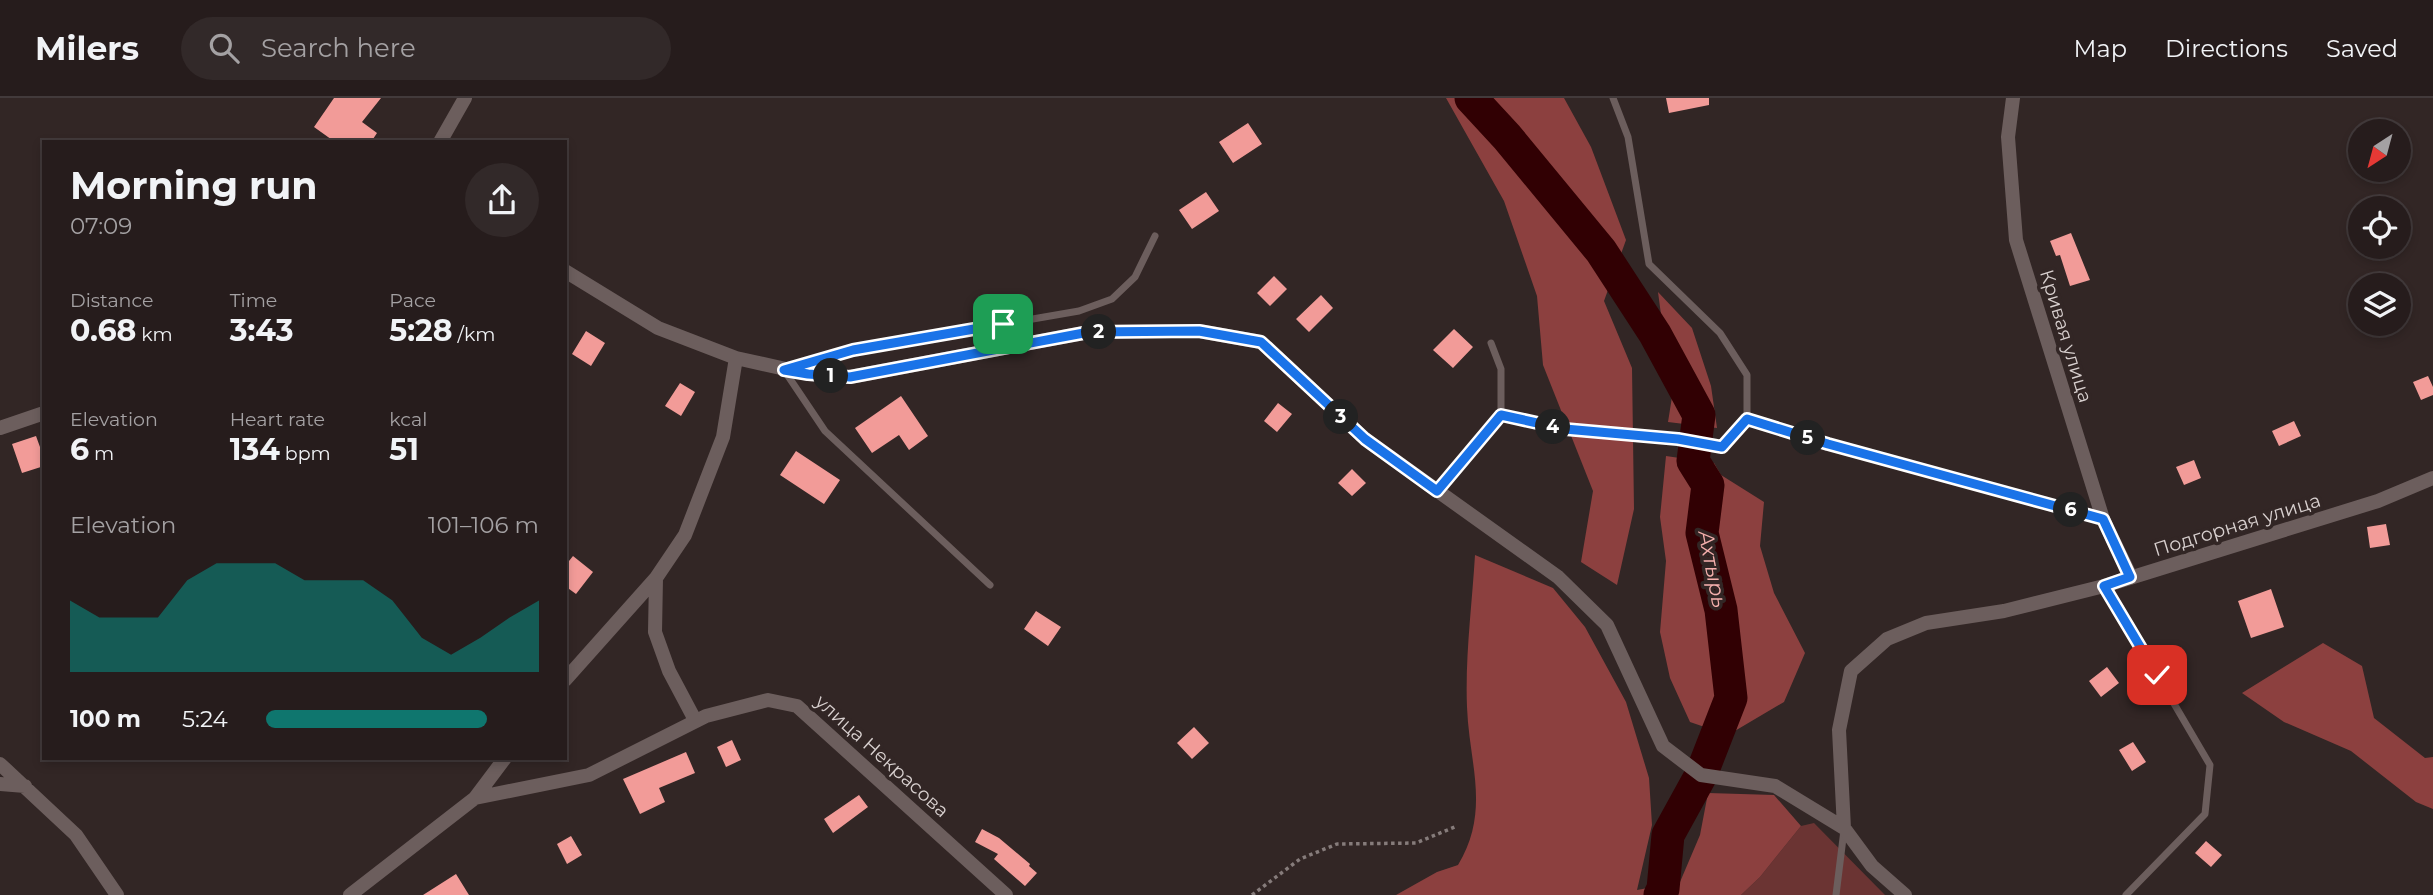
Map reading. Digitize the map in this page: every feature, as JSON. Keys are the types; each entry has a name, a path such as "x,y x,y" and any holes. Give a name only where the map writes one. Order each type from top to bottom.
{"street":[{"path":"441,140 465,98"},
{"name":"Кривая улица","path":"2013,98 2008,137 2016,240 2103,519 2130,577"},
{"path":"567,272 658,328 736,358 808,374 850,377 1089,332 1199,331 1261,342 1365,439 1558,577 1607,625 1663,746 1701,775 1775,786 1844,828 1872,866 1905,895"},
{"path":"567,678 656,578 685,535 723,437 736,358"},
{"path":"0,428 42,414"},
{"name":"Подгорная улица","path":"1844,828 1839,730 1851,671 1887,639 1926,623 2004,611 2104,586 2378,502 2433,478"},
{"path":"656,578 654,632 668,671 695,720"},
{"name":"улица Некрасова","path":"475,798 589,775 695,720 768,700 797,706 1006,895"},
{"name":"улица Некрасова","path":"350,895 475,798 504,760"},
{"path":"0,764 76,835 117,895"},
{"path":"0,784 25,786"}],"lane":[{"path":"1613,98 1628,137 1649,264 1720,333 1747,374 1747,419"},
{"path":"990,585 825,431 784,370 853,350 1079,311 1112,299 1135,277 1155,236"},
{"path":"1437,491 1501,415 1501,369 1491,343"},
{"path":"2104,586 2210,765 2205,814 2126,895"},
{"path":"1836,895 1844,828"}],"path":[{"path":"1501,415 1565,429 1678,439 1722,447 1747,419 1828,444 2103,519"},
{"path":"1252,895 1300,859 1337,844 1416,843 1457,826"}],"shaded area":[{"path":"1446,98 1564,98 1591,147 1626,240 1604,301 1632,368 1634,509 1617,585 1581,562 1593,491 1543,365 1537,296 1504,201"},
{"path":"1658,292 1692,328 1711,386 1717,428 1668,422 1672,397"},
{"path":"1666,456 1714,463 1721,475 1764,502 1760,546 1774,593 1805,653 1784,702 1728,735 1690,722 1670,678 1660,632 1666,561 1660,517"},
{"path":"1475,555 1553,588 1585,627 1626,702 1649,778 1652,825 1637,890 1680,882 1700,835 1708,793 1774,795 1801,826 1760,877 1741,895 1396,895 1437,872 1458,865 1474,825 1476,787 1467,688"},
{"path":"2323,643 2362,666 2374,718 2425,758 2433,757 2433,809 2416,802 2351,751 2284,722 2242,693"},
{"path":"1814,823 1885,895 1741,895 1760,877 1801,826"}],"building":[{"path":"334,98 381,98 362,122 377,133 372,140 332,140 314,127"},
{"path":"1666,98 1709,98 1709,105 1669,113"},
{"path":"1248,123 1262,144 1233,163 1219,142"},
{"path":"1206,192 1219,211 1192,229 1179,210"},
{"path":"2071,233 2090,280 2070,286 2060,255 2056,256 2050,241"},
{"path":"1274,276 1287,289 1270,306 1257,293"},
{"path":"1321,295 1333,308 1309,332 1296,319"},
{"path":"1454,329 1473,347 1453,368 1433,350"},
{"path":"586,331 605,343 591,366 572,354"},
{"path":"2428,376 2433,395 2421,400 2413,382"},
{"path":"680,383 695,392 681,416 665,406"},
{"path":"901,396 928,436 909,450 899,435 872,453 855,428"},
{"path":"1278,403 1292,414 1277,432 1264,421"},
{"path":"2294,421 2301,436 2279,446 2272,431"},
{"path":"36,436 42,452 42,467 22,473 12,444"},
{"path":"796,451 840,480 824,504 780,475"},
{"path":"2194,460 2201,478 2184,485 2176,467"},
{"path":"1352,469 1366,483 1352,496 1338,483"},
{"path":"2386,524 2390,545 2370,548 2367,527"},
{"path":"573,556 593,572 576,594 567,587 567,564"},
{"path":"2271,589 2284,627 2251,638 2238,601"},
{"path":"1036,611 1061,627 1048,646 1024,629"},
{"path":"2107,667 2119,683 2101,697 2089,681"},
{"path":"1194,727 1209,743 1192,759 1177,743"},
{"path":"732,740 741,760 726,767 717,747"},
{"path":"2133,742 2146,762 2132,771 2119,750"},
{"path":"686,752 695,773 659,788 665,802 640,814 623,779"},
{"path":"859,795 868,807 833,833 824,819"},
{"path":"982,829 999,838 1037,873 1025,886 994,859 998,854 975,842"},
{"path":"571,836 582,855 567,864 557,844"},
{"path":"2206,841 2222,855 2211,867 2195,853"},
{"path":"456,874 469,895 423,895"}],"waterway":[{"name":"Ахтырь","path":"1471,98 1507,137 1601,251 1655,334 1699,415 1693,461 1708,485 1702,533 1721,610 1731,698 1701,775 1668,835 1663,889 1660,895"}],"route":[{"path":"1003,324 853,350 784,370 850,377 1089,332 1199,331 1261,342 1365,439 1437,491 1501,415 1565,429 1678,439 1722,447 1747,419 1828,444 2103,519 2130,577 2104,586 2157,675"}]}
